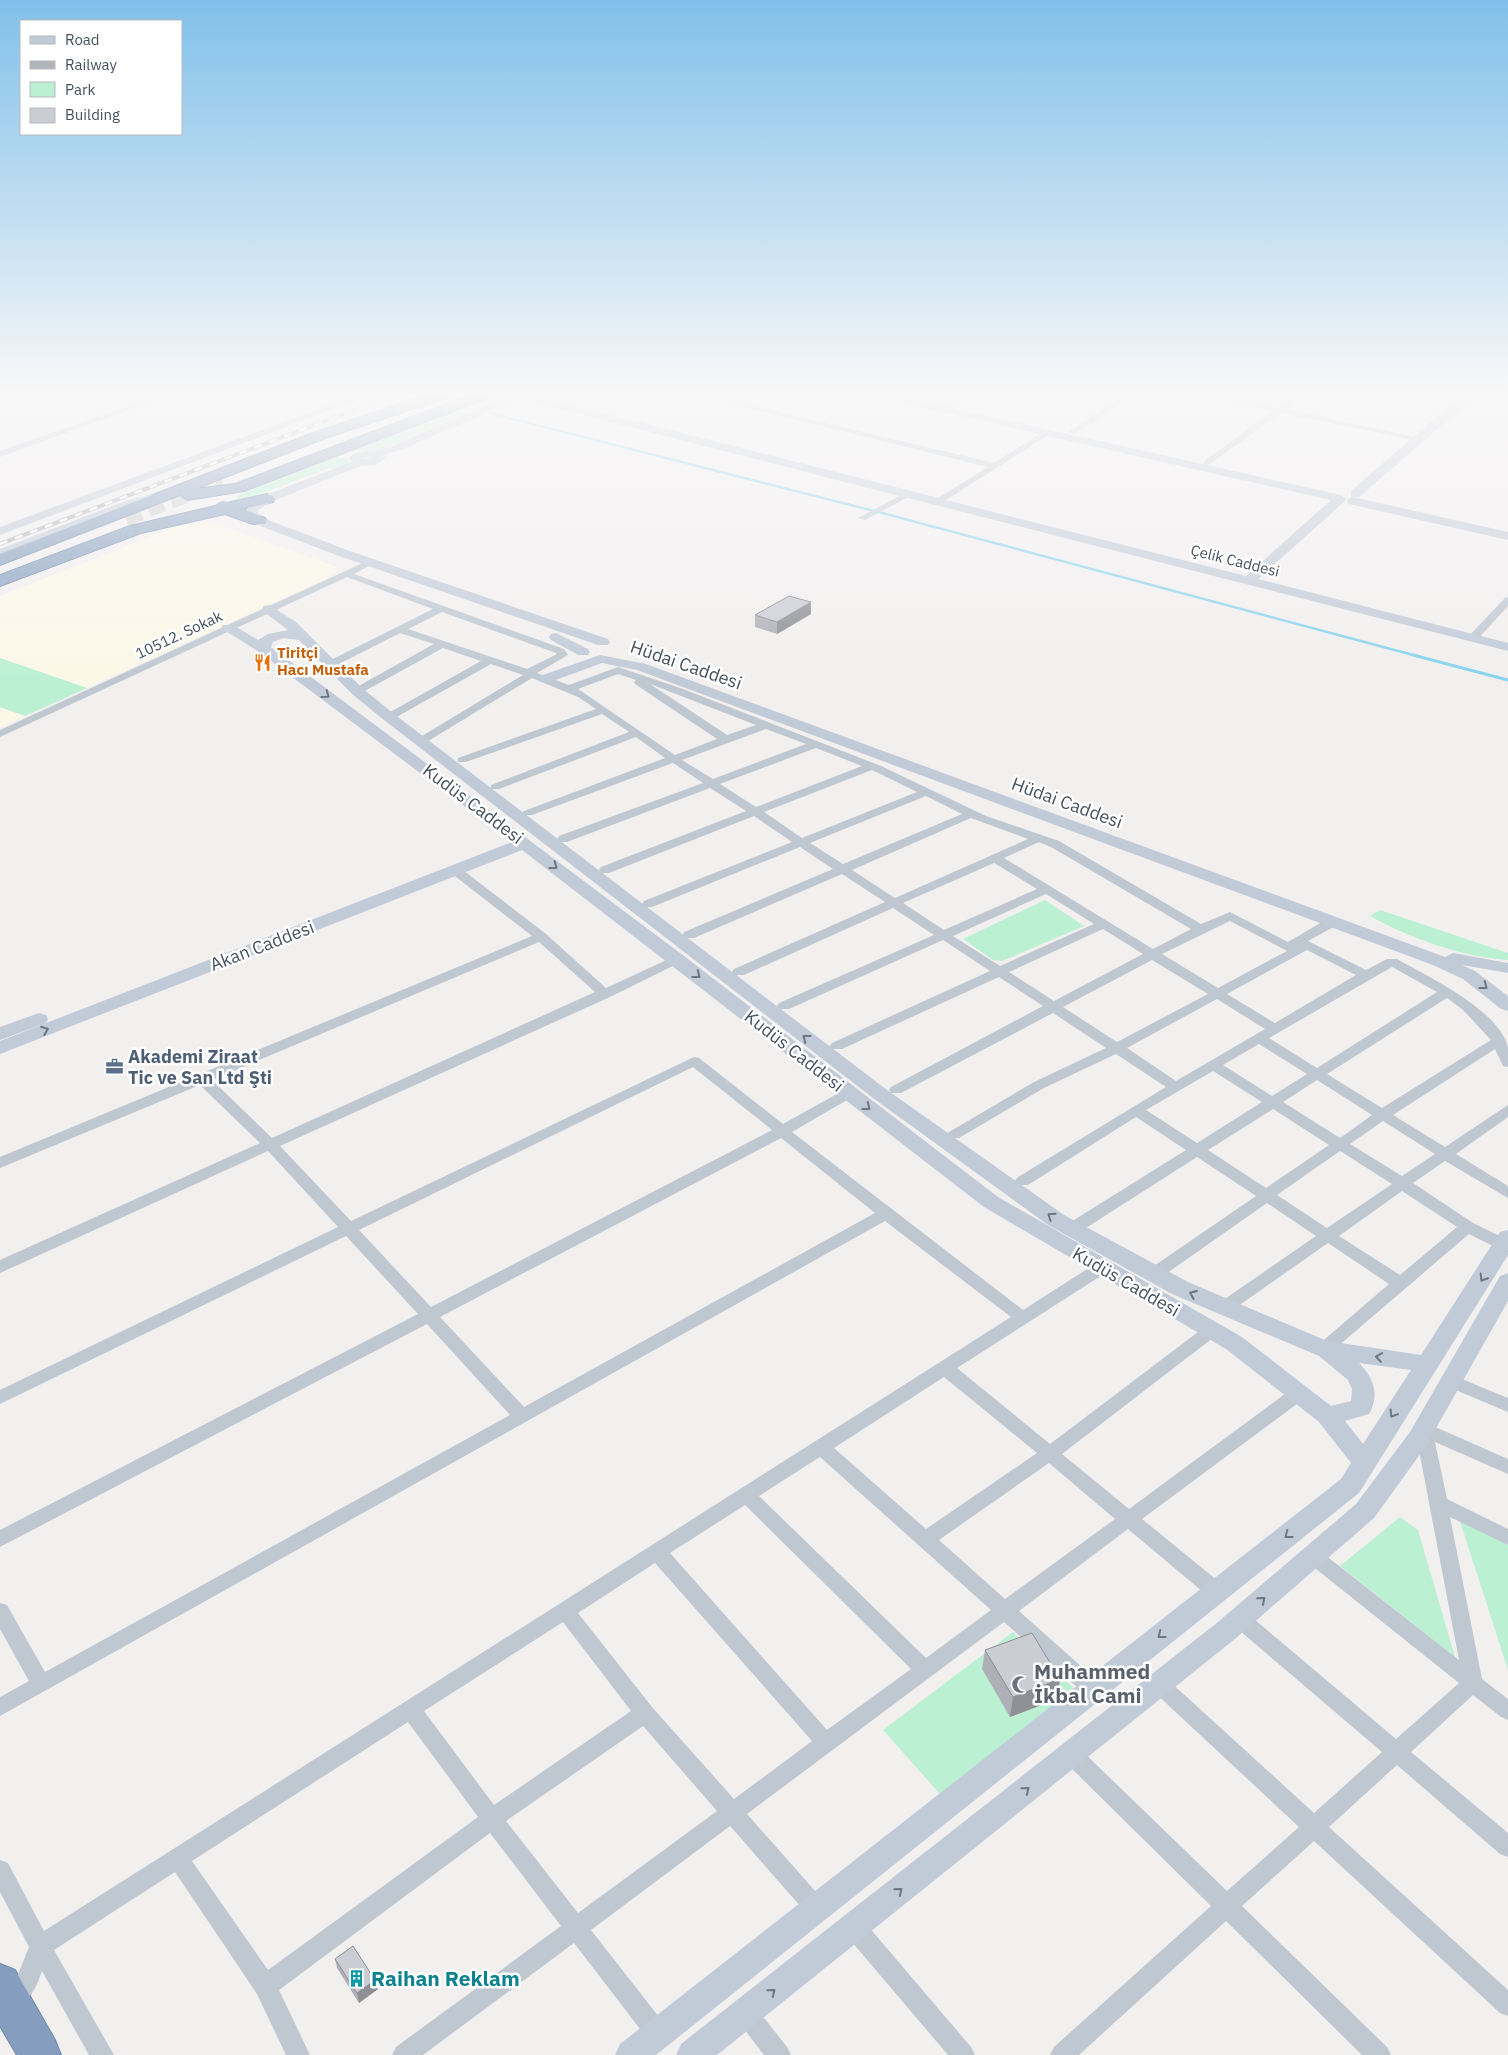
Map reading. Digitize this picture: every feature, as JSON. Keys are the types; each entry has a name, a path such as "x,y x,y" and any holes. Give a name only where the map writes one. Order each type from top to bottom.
{"highway":[{"path":"110,538 143,505 200,489"},
{"path":"176,495 226,491 226,489"},
{"path":"176,495 251,522"},
{"path":"0,560 129,520 217,510 267,498"},
{"path":"0,581 110,538 185,519 251,522"},
{"path":"0,566 129,520"},
{"path":"0,574 129,520"},
{"path":"5,1994 40,2055"}],"street":[{"path":"0,531 112,489"},
{"path":"251,522 252,510 267,498 287,489"},
{"name":"Çelik Caddesi","path":"890,489 1508,647"},
{"path":"938,502 959,489"},
{"path":"1314,489 1508,530"},
{"path":"1317,489 1508,536"},
{"path":"1248,581 1355,489"},
{"path":"862,518 910,494"},
{"path":"0,553 132,503 176,495"},
{"name":"Hüdai Caddesi","path":"251,522 545,631 583,653"},
{"name":"Hüdai Caddesi","path":"367,564 602,653 1455,967 1484,985 1508,1006"},
{"name":"10512. Sokak","path":"0,734 367,564"},
{"path":"346,574 560,651 563,655 535,676"},
{"path":"1474,638 1508,600"},
{"path":"332,664 442,608"},
{"name":"Kudüs Caddesi","path":"269,609 291,625 357,691 389,717 880,1094 1056,1220 1180,1288 1324,1349 1427,1364"},
{"name":"Kudüs Caddesi","path":"228,628 264,649 519,839 991,1202 1101,1268 1234,1343 1327,1416 1364,1462"},
{"path":"400,629 535,676 582,695 674,759 1176,1087"},
{"path":"264,649 264,643 269,637 280,634 305,638"},
{"path":"357,691 442,644"},
{"path":"421,741 535,676 583,653 587,646 602,653"},
{"name":"Hüdai Caddesi","path":"602,653 614,656 618,648 688,678 1449,956 1483,965 1508,968"},
{"path":"535,676 602,653"},
{"path":"389,717 488,661"},
{"path":"569,689 618,670 815,744 872,766 971,814 1055,844 1200,929"},
{"path":"624,672 726,740"},
{"path":"462,760 604,710"},
{"path":"528,813 765,725"},
{"path":"495,787 637,733"},
{"path":"563,839 815,744"},
{"path":"605,870 872,766"},
{"path":"648,904 926,792"},
{"path":"690,935 971,814"},
{"path":"739,972 1039,838"},
{"name":"Akan Caddesi","path":"0,1048 455,870 519,839"},
{"name":"Akan Caddesi","path":"0,1034 519,839"},
{"path":"995,858 1275,1029"},
{"path":"455,870 541,937 605,994"},
{"path":"784,1006 1046,889"},
{"path":"896,1090 1153,953 1230,916 1288,947 1303,943 1366,975"},
{"path":"954,1135 1039,1085 1117,1048 1217,994 1303,943 1332,922"},
{"path":"837,1046 1104,924"},
{"path":"0,1163 541,937"},
{"path":"0,1267 678,960"},
{"path":"1024,1181 1136,1110 1366,975 1392,962 1447,992 1468,1007 1495,1034 1508,1063"},
{"path":"1072,1229 1316,1073 1447,992"},
{"path":"1259,1038 1508,1193"},
{"path":"1154,1274 1382,1115 1498,1041"},
{"path":"0,1398 694,1061 886,1214 1024,1318"},
{"path":"632,2055 1350,1486 1403,1398 1449,1334 1506,1241 1467,1227 1403,1184 1213,1065"},
{"path":"202,1078 270,1145 522,1416"},
{"path":"0,1539 782,1131 849,1093"},
{"path":"1136,1110 1401,1284"},
{"path":"1225,1307 1508,1110"},
{"path":"0,1707 41,1682 886,1214"},
{"path":"1327,1416 1361,1408 1366,1398 1364,1387 1354,1369 1324,1349 1467,1227"},
{"path":"5,1994 26,1984 40,1946 1101,1268"},
{"path":"692,2055 1240,1619 1365,1511 1424,1429 1508,1281"},
{"path":"925,1540 1048,1454 1212,1330"},
{"path":"946,1368 1216,1591"},
{"path":"1452,1381 1508,1406"},
{"path":"404,2055 1299,1393"},
{"path":"1424,1429 1508,1468"},
{"path":"1424,1429 1473,1682"},
{"path":"822,1447 1093,1689"},
{"path":"746,1495 925,1670"},
{"path":"1440,1504 1508,1537"},
{"path":"657,1552 826,1743"},
{"path":"1313,1556 1508,1711"},
{"path":"0,1611 41,1682"},
{"path":"565,1611 645,1713 816,1908"},
{"path":"1240,1619 1508,1847"},
{"path":"1062,2055 1473,1682"},
{"path":"1159,1684 1508,2005"},
{"path":"411,1709 492,1819 658,2034"},
{"path":"265,1986 492,1819 645,1713"},
{"path":"1071,1754 1379,2055"},
{"path":"178,1858 265,1986 298,2055"},
{"path":"0,1870 40,1946 102,2055"},
{"path":"854,1927 963,2055"},
{"path":"746,2013 779,2055"}],"shaded area":[{"path":"206,522 220,525 337,567 336,572 326,579 87,688 0,658 0,596 177,526"},
{"path":"0,707 25,716 0,728"}],"green space":[{"path":"253,489 274,489 235,501 237,496"},
{"path":"0,658 87,688 25,716 0,707"},
{"path":"1045,900 1084,926 1002,961 993,960 963,939"},
{"path":"1380,910 1508,953 1508,960 1455,951 1419,939 1370,916"},
{"path":"1458,1515 1508,1539 1508,1670"},
{"path":"1400,1517 1418,1530 1455,1657 1340,1566"},
{"path":"1013,1632 1077,1691 940,1794 883,1730"}],"building":[{"path":"789,596 811,602 777,622 755,615"},
{"path":"1032,1633 1060,1679 1013,1697 985,1650"},
{"name":"Raihan Reklam","path":"353,1946 375,1980 357,1993 335,1959"}],"waterway":[{"path":"787,489 1417,656"},
{"path":"1413,655 1508,680"}],"tunnel":[{"path":"126,518 202,489"}],"railway":[{"path":"0,544 146,489"}],"place":[{"name":"Tiritçi Hacı Mustafa","path":"263,662"},
{"name":"Akademi Ziraat Tic ve San Ltd Şti","path":"114,1067"},
{"name":"Muhammed İkbal Cami","path":"1020,1684"},
{"name":"Raihan Reklam","path":"357,1979"}]}
